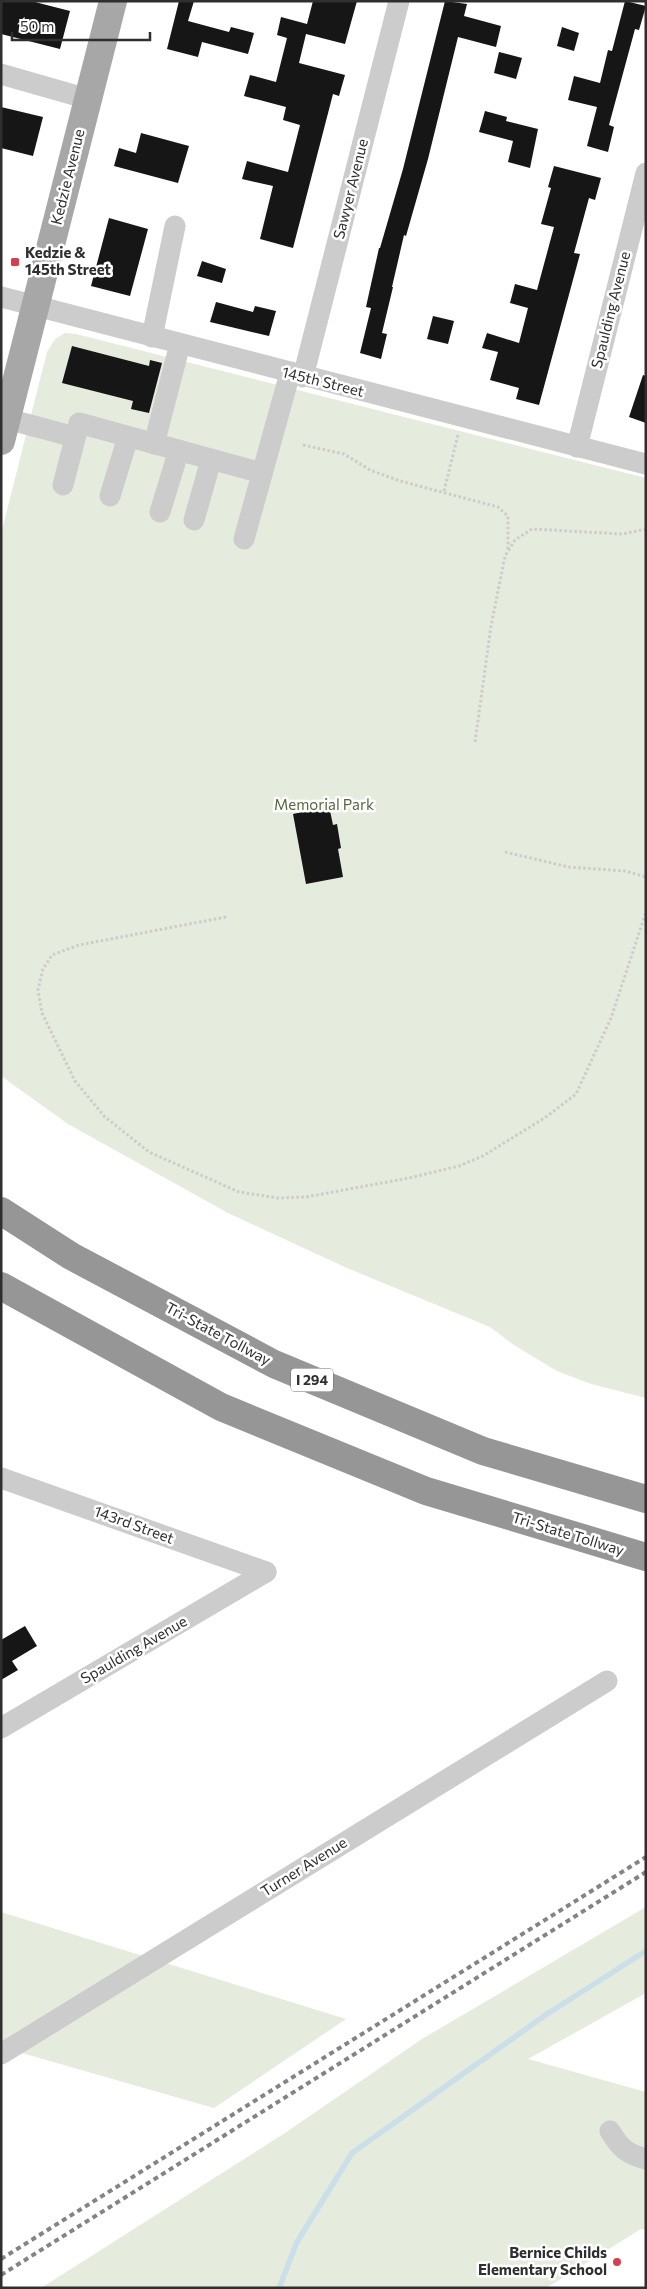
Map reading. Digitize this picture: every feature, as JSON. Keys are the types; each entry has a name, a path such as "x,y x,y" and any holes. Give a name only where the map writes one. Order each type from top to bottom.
{"highway":[{"name":"Tri-State Tollway","path":"1,1211 70,1256 274,1364 483,1451 646,1499"},
{"name":"Tri-State Tollway","path":"1,1286 221,1407 426,1491 646,1558"}],"main road":[{"name":"Kedzie Avenue","path":"4,430 113,1"}],"street":[{"name":"Sawyer Avenue","path":"244,539 262,473 296,375 399,1"},
{"path":"1,74 88,99"},
{"name":"Spaulding Avenue","path":"577,447 646,173"},
{"path":"152,337 175,226"},
{"name":"145th Street","path":"1,298 646,464"},
{"path":"154,444 180,344"},
{"path":"63,485 79,423 262,473"},
{"path":"4,430 76,437"},
{"path":"110,496 128,436"},
{"path":"160,512 179,450"},
{"path":"194,520 211,460"},
{"name":"143rd Street","path":"1,1478 266,1572"},
{"name":"Spaulding Avenue","path":"1,1728 266,1572"},
{"name":"Turner Avenue","path":"1,2054 607,1681"},
{"path":"610,2130 620,2148 631,2155 646,2159"}],"path":[{"path":"444,491 459,432"},
{"path":"303,445 344,454 370,470 400,481 444,491 498,507 508,516 508,552 491,626 476,742"},
{"path":"508,552 515,540 532,529 623,534 646,529"},
{"path":"506,852 569,867 625,871 646,877"},
{"path":"226,917 79,946 52,955 43,969 38,990 42,1013 75,1081 104,1116 149,1152 239,1192 278,1198 306,1197 409,1178 459,1166 483,1156 546,1117 576,1094 611,1018 646,912"}],"green space":[{"name":"Memorial Park","path":"65,333 76,334 646,478 646,1398 591,1384 557,1371 514,1345 490,1327 347,1268 228,1213 68,1124 1,1076 1,534 47,352 55,339"},
{"path":"646,1907 646,1993 528,2059 646,2092 646,2230 641,2229 546,2288 41,2288 285,2133 422,2039"},
{"path":"1,1912 346,2019 214,2108 1,2047"}],"building":[{"path":"1,1 31,1 70,11 60,49 1,34"},
{"path":"179,1 194,1 188,21 229,32 231,27 254,33 248,54 202,42 198,57 167,49"},
{"path":"313,1 357,1 345,44 306,34 299,63 345,75 339,96 333,94 293,248 260,239 273,186 242,179 247,161 288,172 300,125 283,120 286,107 244,96 250,75 276,82 287,38 277,35 281,17 307,24"},
{"path":"445,1 467,4 464,16 501,26 496,47 458,37 428,159 406,236 404,235 382,333 387,334 381,359 360,353 371,308 366,307 379,248 403,169"},
{"path":"625,1 646,6 639,30 635,29 609,125 614,127 608,152 587,146 597,107 568,100 574,76 600,83 608,50 612,51"},
{"path":"562,27 579,33 574,51 557,46"},
{"path":"499,52 522,58 516,79 494,73"},
{"path":"1,107 43,117 33,156 1,148"},
{"path":"485,111 507,117 506,121 538,129 530,168 508,162 513,141 479,132"},
{"path":"141,133 189,146 178,183 114,166 119,148 136,153"},
{"path":"554,166 601,178 595,200 589,198 574,253 580,254 539,405 516,399 519,388 490,380 498,352 482,348 487,333 519,343 528,308 510,303 515,284 537,290 554,227 541,224 551,188 548,187"},
{"path":"109,218 148,229 130,296 91,286"},
{"path":"202,261 226,269 222,283 197,276"},
{"path":"216,302 253,312 255,306 276,311 269,336 210,322"},
{"path":"433,316 454,321 448,344 427,339"},
{"path":"72,346 149,366 150,360 162,363 149,413 131,409 133,401 62,383"},
{"path":"643,375 646,376 646,423 629,417"},
{"path":"329,806 333,825 337,824 341,848 338,849 343,877 306,884 293,814"},
{"path":"25,1626 37,1646 12,1661 18,1670 1,1680 1,1640"}],"waterway":[{"path":"279,2288 297,2242 352,2153 547,2014 646,1951"}],"railway":[{"path":"1,2259 646,1857"},
{"path":"1,2275 646,1872"}],"place":[{"name":"Kedzie & 145th Street","path":"15,262"},
{"name":"Bernice Childs Elementary School","path":"617,2262"}]}
